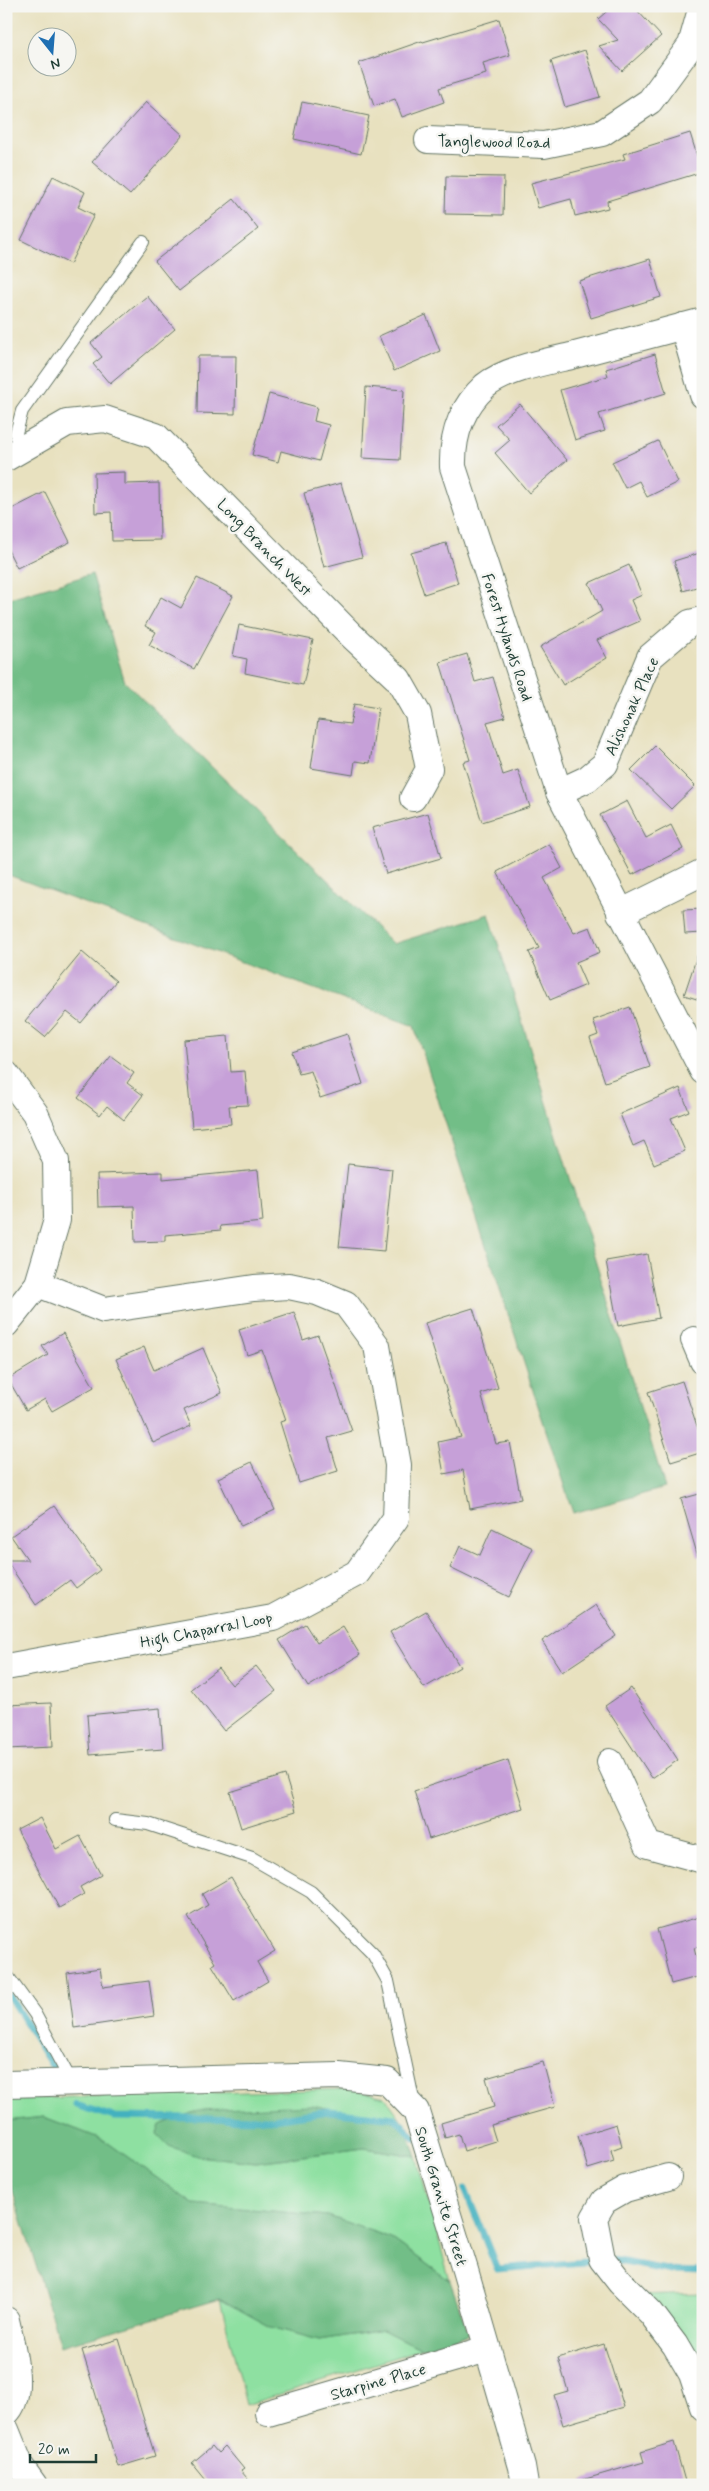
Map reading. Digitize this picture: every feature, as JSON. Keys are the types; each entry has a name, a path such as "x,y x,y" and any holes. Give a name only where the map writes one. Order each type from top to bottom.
{"street":[{"name":"Tanglewood Road","path":"428,140 544,146 602,133 650,101 691,45 702,6"},
{"path":"693,323 703,395"},
{"name":"Forest Hylands Road","path":"693,323 519,369 487,385 473,399 458,422 452,446 453,467 559,792 620,914 703,1071"},
{"name":"Long Branch West","path":"12,455 67,423 105,419 156,436 352,636 398,679 418,714 429,769 413,798"},
{"name":"Alishonak Place","path":"559,792 588,779 604,764 650,657 690,623 703,620"},
{"path":"620,914 703,872"},
{"path":"6,1074 35,1113 56,1162 57,1220 38,1284 6,1324"},
{"name":"High Chaparral Loop","path":"6,1667 273,1618 357,1573 396,1518 398,1465 377,1346 346,1304 317,1292 289,1286 254,1288 104,1310 38,1284"},
{"path":"610,1762 648,1846 703,1860"},
{"name":"South Granite Street","path":"6,2084 339,2076 387,2081 416,2111 522,2467 524,2485"},
{"path":"668,2177 625,2189 604,2201 594,2218 601,2254 620,2282 652,2313 675,2344 692,2374 703,2407"},
{"path":"6,2320 16,2375 12,2408 6,2413"},
{"name":"Starpine Place","path":"268,2413 487,2349"},
{"path":"6,2430 21,2467 34,2485"}],"lane":[{"path":"12,455 22,411 142,242"},
{"path":"115,1820 148,1824 252,1858 311,1892 373,1954 388,1980 416,2111"},
{"path":"6,1974 36,2014 72,2083"}],"green space":[{"path":"92,574 125,682 393,944 489,914 665,1488 573,1513 414,1026 6,874 6,599"},
{"path":"351,2089 385,2097 404,2123 311,2105 198,2156 256,2162 364,2148 416,2156 450,2281 391,2238 328,2216 193,2204 104,2140 44,2117 6,2121 6,2099"},
{"path":"311,2105 404,2123 416,2156 364,2148 256,2162 198,2156 169,2146 157,2134 160,2125 199,2110"},
{"path":"44,2117 104,2140 193,2204 328,2216 391,2238 450,2281 469,2334 421,2349 383,2330 319,2340 271,2327 220,2299 61,2346 6,2169 6,2121"},
{"path":"703,2293 703,2391 636,2295"},
{"path":"220,2299 271,2327 319,2340 383,2330 421,2349 246,2405"}],"building":[{"path":"613,6 633,6 661,36 622,71 599,46 618,40 598,19"},
{"path":"499,19 510,55 483,63 486,74 439,88 444,102 402,117 395,99 374,106 359,63 422,41"},
{"path":"585,50 600,97 565,107 551,61"},
{"path":"146,102 183,135 130,195 92,162"},
{"path":"302,102 369,116 361,154 294,139"},
{"path":"690,133 702,172 607,201 608,208 575,216 571,199 538,208 531,183 625,159 623,154"},
{"path":"53,176 85,192 78,207 94,215 70,264 21,240"},
{"path":"446,176 504,177 503,215 445,214"},
{"path":"234,199 258,229 179,291 155,261"},
{"path":"650,259 661,297 591,318 579,281"},
{"path":"147,296 175,329 110,384 93,364 102,357 91,343"},
{"path":"426,315 440,351 394,371 379,336"},
{"path":"655,354 666,393 599,414 605,431 575,440 560,390 608,376 606,369"},
{"path":"198,356 236,356 235,414 197,413"},
{"path":"366,387 404,390 400,460 362,458"},
{"path":"269,394 317,407 314,421 329,425 319,461 281,451 278,462 252,455"},
{"path":"520,404 567,460 529,493 495,453 510,440 496,425"},
{"path":"658,441 678,482 647,497 639,481 625,488 612,462"},
{"path":"125,472 125,484 159,483 160,540 112,541 111,512 95,513 94,473"},
{"path":"341,483 362,557 324,567 304,493"},
{"path":"45,492 70,542 17,568 6,546 6,512"},
{"path":"446,543 458,583 424,594 411,553"},
{"path":"703,552 703,585 683,591 674,561"},
{"path":"629,565 642,595 631,600 640,621 597,640 607,658 563,685 540,647 602,611 589,583"},
{"path":"197,578 233,596 194,669 149,645 156,632 145,626 161,597 181,608"},
{"path":"239,625 313,640 303,685 245,673 247,659 233,656"},
{"path":"467,654 475,682 493,677 505,717 487,722 503,775 518,770 530,807 482,822 463,762 470,760 440,662"},
{"path":"354,704 378,708 370,763 355,761 353,775 311,768 318,720 350,724"},
{"path":"655,746 695,786 671,809 631,770"},
{"path":"627,801 646,838 671,825 683,849 632,875 600,815"},
{"path":"428,813 441,858 386,874 372,828"},
{"path":"549,844 562,868 544,878 574,933 590,927 600,952 576,962 586,985 550,1000 529,952 539,948 497,872"},
{"path":"703,909 703,933 685,934 683,910"},
{"path":"700,947 703,948 703,1001 684,995"},
{"path":"82,952 116,981 81,1023 67,1012 45,1037 25,1021"},
{"path":"630,1007 650,1067 605,1082 590,1038 598,1035 593,1020"},
{"path":"347,1034 363,1084 320,1098 311,1071 299,1074 292,1052"},
{"path":"228,1036 231,1072 245,1071 248,1105 229,1106 231,1124 192,1128 184,1040"},
{"path":"111,1056 134,1073 127,1083 143,1095 124,1120 107,1106 100,1115 78,1098"},
{"path":"680,1088 689,1111 671,1118 685,1151 654,1164 644,1141 633,1146 620,1114"},
{"path":"348,1164 392,1169 384,1251 339,1247"},
{"path":"258,1170 263,1222 220,1226 221,1230 165,1235 165,1241 135,1242 134,1206 98,1207 97,1174 163,1172 163,1179"},
{"path":"647,1254 659,1318 618,1326 606,1261"},
{"path":"473,1308 498,1388 481,1394 496,1444 510,1442 521,1499 470,1509 463,1470 444,1474 438,1442 461,1437 425,1323"},
{"path":"294,1312 303,1340 318,1335 352,1431 328,1438 338,1471 299,1483 280,1422 286,1420 262,1350 247,1355 239,1330"},
{"path":"63,1333 94,1387 52,1411 45,1399 26,1410 8,1379 48,1355 42,1346"},
{"path":"144,1347 154,1370 203,1348 222,1393 184,1410 191,1426 153,1443 116,1359"},
{"path":"682,1381 703,1444 703,1452 671,1462 648,1392"},
{"path":"252,1462 275,1510 241,1526 218,1478"},
{"path":"703,1493 703,1556 698,1557 681,1499"},
{"path":"54,1506 100,1570 76,1588 70,1580 36,1605 6,1560 28,1560 11,1536"},
{"path":"492,1528 533,1548 509,1597 450,1568 460,1546 480,1555"},
{"path":"596,1605 616,1636 562,1672 542,1641"},
{"path":"426,1611 460,1667 424,1688 390,1632"},
{"path":"305,1624 317,1643 343,1627 360,1655 308,1687 279,1640"},
{"path":"256,1666 276,1691 224,1731 191,1689 218,1668 232,1685"},
{"path":"631,1688 678,1760 652,1778 605,1706"},
{"path":"51,1703 53,1747 6,1749 6,1705"},
{"path":"160,1708 163,1749 90,1755 87,1715"},
{"path":"508,1760 523,1808 429,1839 414,1791"},
{"path":"285,1775 296,1811 241,1828 230,1792"},
{"path":"40,1818 56,1849 80,1836 101,1875 80,1887 84,1894 59,1908 17,1830"},
{"path":"231,1877 275,1951 257,1962 268,1981 234,2001 212,1965 215,1963 188,1917 208,1905 202,1894"},
{"path":"703,1916 703,1946 694,1948 701,1976 671,1984 657,1929"},
{"path":"100,1968 103,1987 149,1981 154,2016 74,2028 67,1973"},
{"path":"543,2062 555,2107 491,2125 496,2141 464,2151 459,2134 445,2138 441,2123 494,2107 486,2078"},
{"path":"616,2124 622,2146 611,2150 614,2161 588,2169 578,2136"},
{"path":"119,2339 155,2456 118,2467 82,2350"},
{"path":"604,2344 624,2407 563,2425 554,2395 568,2391 558,2358"},
{"path":"674,2442 686,2485 583,2485 582,2480 644,2462 641,2452"},
{"path":"212,2446 218,2453 225,2446 244,2469 241,2471 253,2485 210,2485 192,2463"}],"waterway":[{"path":"6,1991 56,2072"},
{"path":"76,2105 114,2117 274,2119 329,2111 395,2118 415,2138"},
{"path":"465,2189 497,2269 597,2261"},
{"path":"613,2260 672,2271 703,2272"}]}
